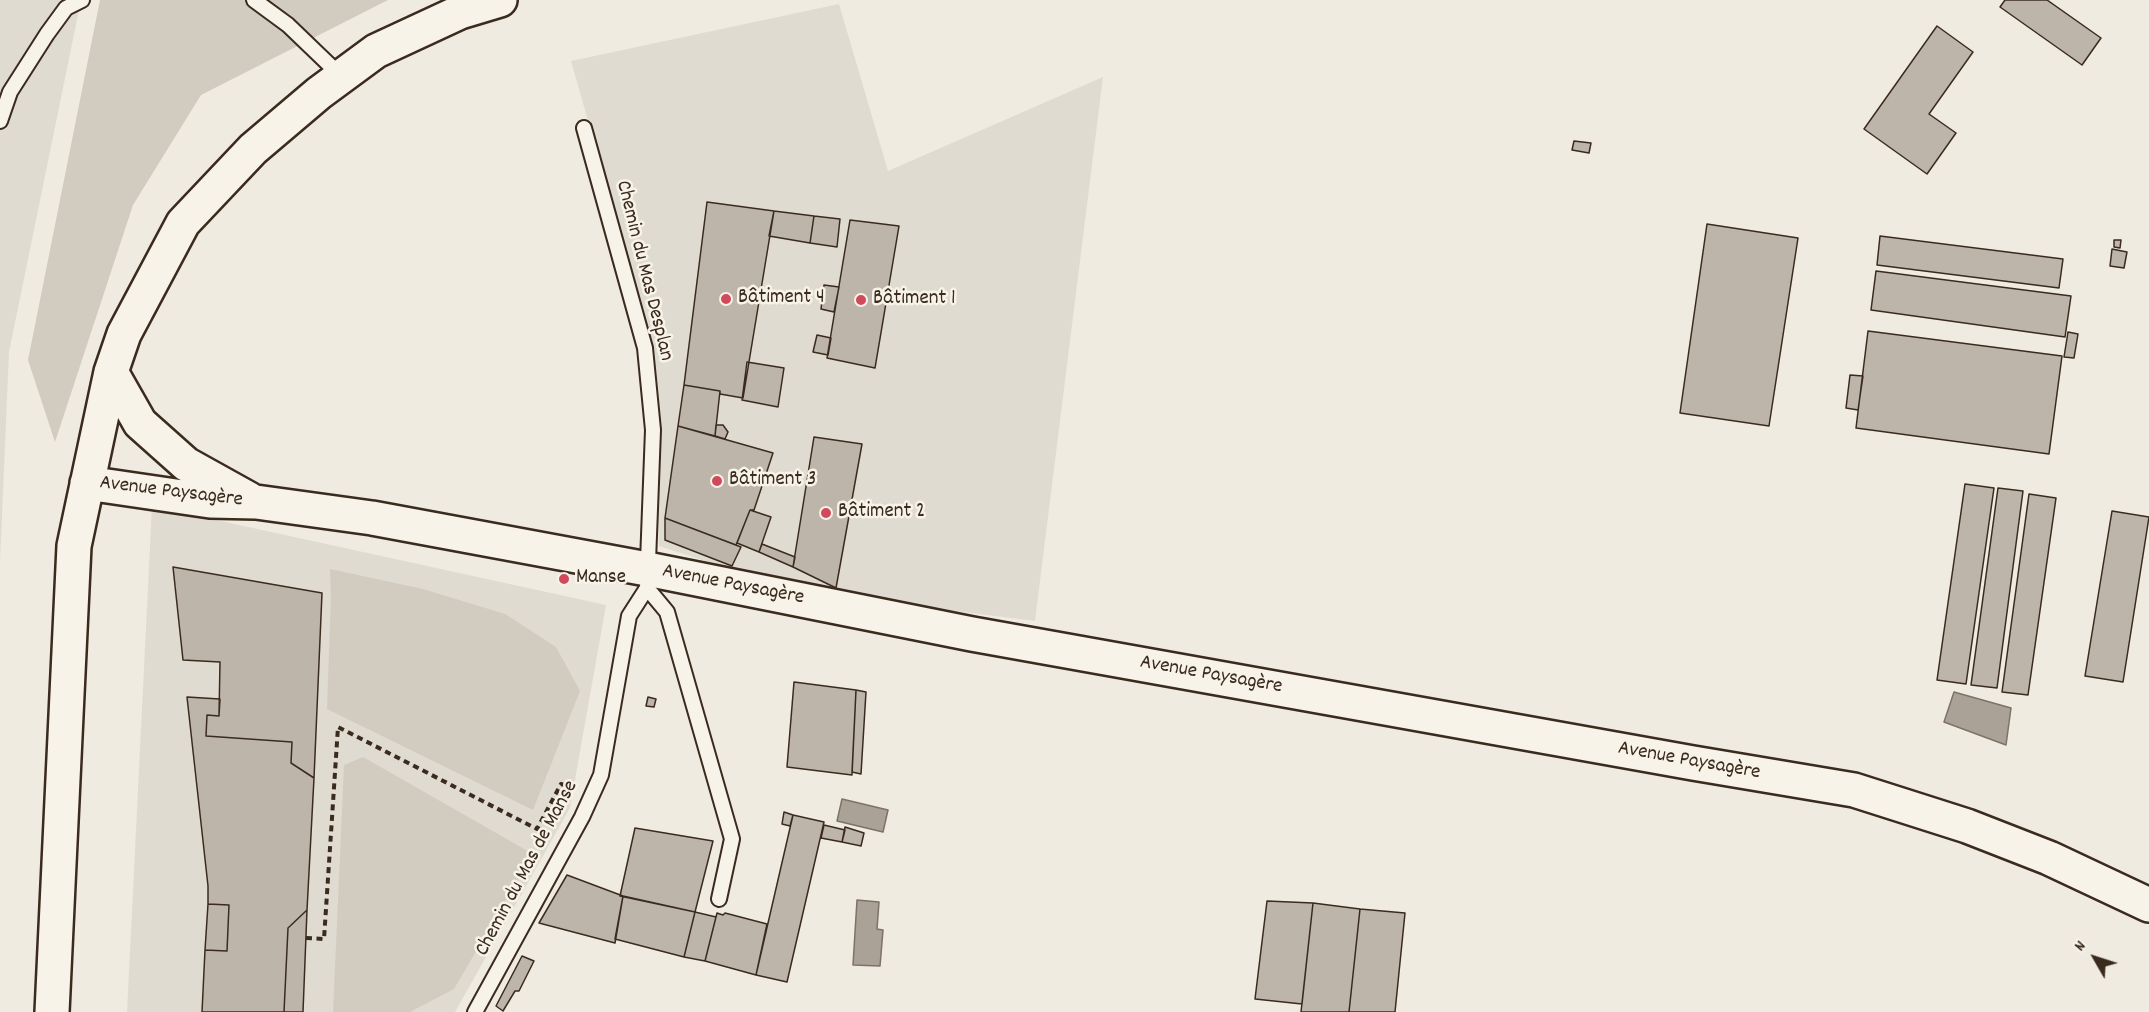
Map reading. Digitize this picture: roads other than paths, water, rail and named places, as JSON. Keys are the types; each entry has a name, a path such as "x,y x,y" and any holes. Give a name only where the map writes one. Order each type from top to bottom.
{"street":[{"path":"51,1012 74,546 111,372 124,334 183,223 253,149 376,51 460,12 500,0"},
{"name":"Avenue Paysagère","path":"111,372 140,423 186,464 256,502"},
{"name":"Avenue Paysagère","path":"87,483 210,501 256,502 372,518 647,578 1854,790 1967,826 2049,858 2149,905"}],"lane":[{"path":"0,121 10,92 47,34 66,8 82,0"},
{"path":"254,0 288,25 342,76"},
{"name":"Chemin du Mas Desplan","path":"584,128 645,348 653,430 647,578"},
{"path":"647,578 668,612 732,839 719,898"},
{"name":"Chemin du Mas de Manse","path":"475,1012 582,817 601,775 629,616 647,578"}],"place":[{"name":"Bâtiment 4","path":"726,299"},
{"name":"Bâtiment 1","path":"861,300"},
{"name":"Bâtiment 3","path":"717,481"},
{"name":"Bâtiment 2","path":"826,513"},
{"name":"Manse","path":"564,579"}]}
